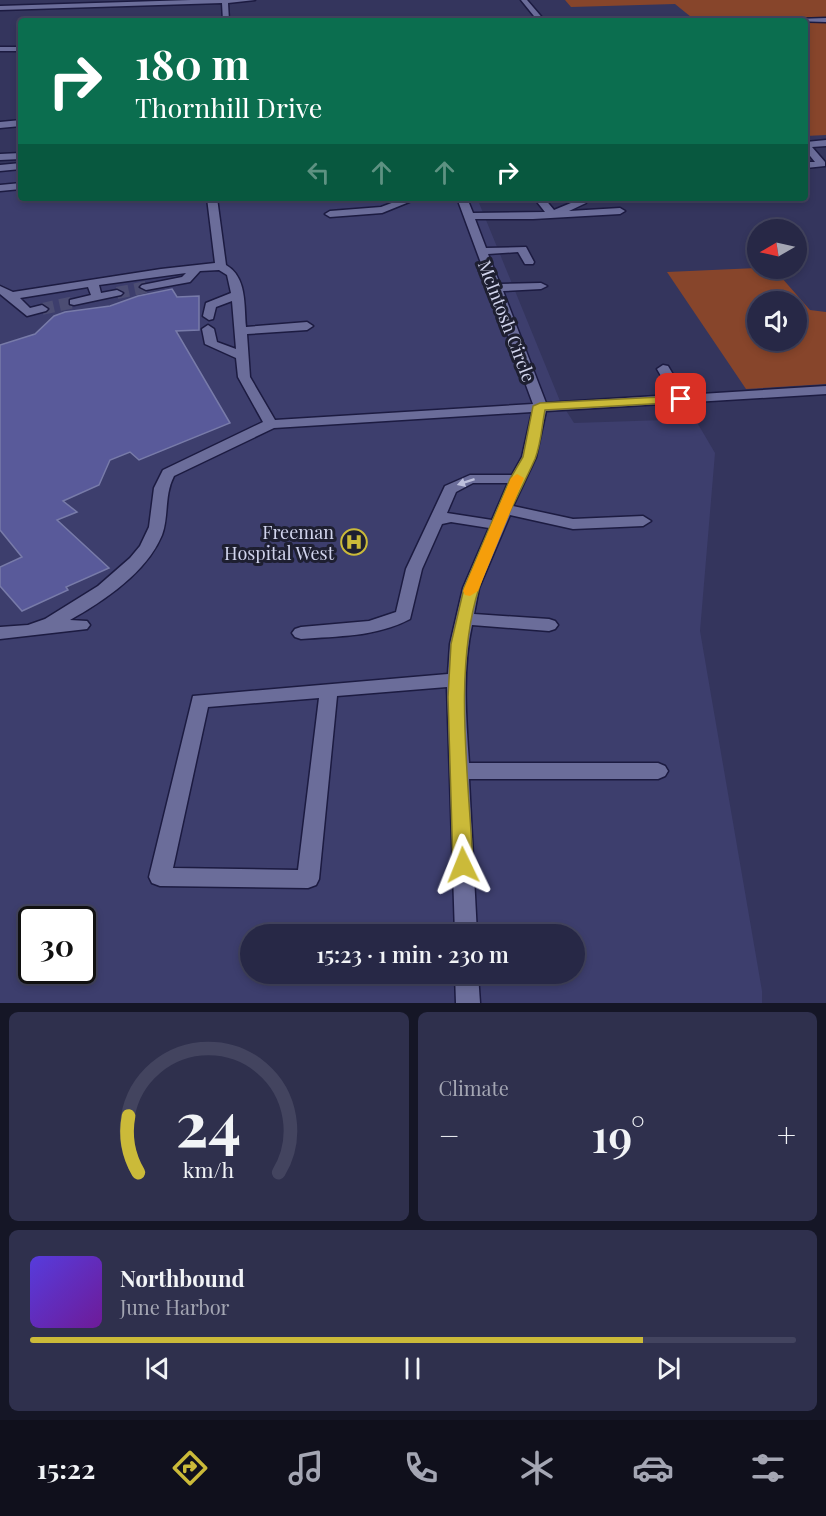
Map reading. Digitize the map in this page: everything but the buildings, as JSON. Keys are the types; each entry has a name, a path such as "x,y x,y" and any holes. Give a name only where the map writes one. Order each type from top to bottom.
{"street":[{"path":"225,0 226,18"},
{"path":"0,8 252,0"},
{"path":"524,0 539,18"},
{"path":"808,21 826,20"},
{"path":"0,50 18,49"},
{"path":"0,125 18,123"},
{"path":"808,146 826,143"},
{"path":"808,148 824,166"},
{"path":"0,157 18,156"},
{"path":"808,165 824,166"},
{"path":"1,171 18,167"},
{"path":"0,188 18,186"},
{"path":"212,201 221,266"},
{"path":"330,214 382,210 406,201"},
{"name":"McIntosh Circle","path":"463,201 540,406"},
{"path":"541,201 552,214"},
{"path":"552,214 583,201"},
{"path":"469,216 620,211"},
{"path":"481,251 522,249 529,262"},
{"path":"11,296 221,266 232,273 238,295 244,377 271,424"},
{"path":"146,287 186,280 195,269"},
{"path":"92,283 97,297"},
{"path":"495,288 541,286"},
{"path":"0,289 11,296 27,312 42,309"},
{"path":"74,302 117,293"},
{"path":"238,295 210,305 208,322 211,344 243,356"},
{"path":"241,331 307,326"},
{"path":"663,369 681,399"},
{"path":"36,629 79,607 109,585 139,558 154,535 160,484 168,473 271,424 826,390"},
{"path":"466,924 459,771 457,680 459,644 471,588 500,517 529,457 540,406"},
{"path":"301,633 376,625 395,621 404,615 414,569 450,489 470,479 517,479"},
{"path":"437,520 450,517 500,517 573,524 643,521"},
{"path":"465,619 549,625"},
{"path":"0,633 81,625"},
{"path":"329,690 308,879 160,877 200,700 457,680"},
{"path":"459,771 658,771"},
{"path":"467,984 468,1003"}],"shaded area":[{"path":"565,0 826,0 826,19 692,18 675,4 571,7"},
{"path":"808,23 826,23 826,135 808,136"},
{"name":"Freeman Hospital West","path":"18,164 18,201 478,201 560,401 574,423 695,419 715,453 700,631 762,991 762,1003 0,1003 0,166"},
{"path":"747,268 747,279 783,279 793,291 747,291 747,351 807,351 807,307 810,310 826,312 826,384 746,389 667,272"}],"tunnel":[{"path":"117,293 146,287"},
{"path":"42,309 74,302"}],"slow traffic":[{"path":"470,591 517,478"}],"place":[{"name":"Freeman Hospital West","path":"354,542"}],"route":[{"path":"463,865 456,697 459,644 471,588 517,479 529,457 540,406 681,399"}]}
